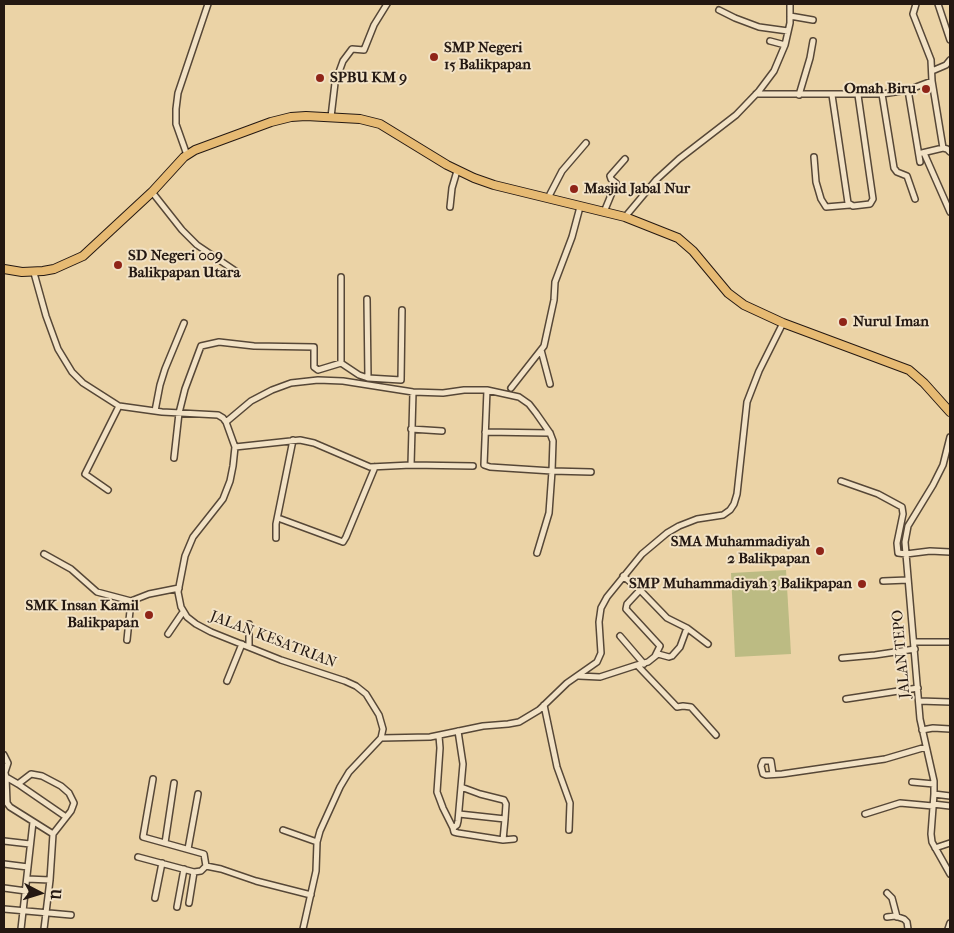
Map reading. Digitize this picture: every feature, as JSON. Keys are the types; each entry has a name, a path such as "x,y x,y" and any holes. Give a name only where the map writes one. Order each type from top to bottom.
{"highway":[{"path":"4,269 34,273 54,269 83,256 152,192 187,154 270,122 291,117 349,118 380,124 457,171 494,185 625,217 646,224 683,241 719,284 736,300 783,323 909,370 924,383 950,412"}],"street":[{"path":"187,154 176,124 178,93 208,4"},
{"path":"330,117 335,83 343,61 352,49 364,50 387,4"},
{"path":"625,217 656,180 679,159 736,115 774,71 785,45 788,31 790,16 788,4"},
{"path":"916,4 913,14 929,53 943,148"},
{"path":"938,4 950,40"},
{"path":"719,10 759,26 788,31"},
{"path":"790,16 813,20"},
{"path":"770,41 785,45"},
{"path":"799,95 813,41"},
{"path":"932,71 946,65 950,60"},
{"path":"756,94 882,94 908,90 932,81"},
{"path":"908,90 921,153 950,212"},
{"path":"882,94 894,168 897,172 907,176 915,199"},
{"path":"832,95 848,203 850,205"},
{"path":"814,157 816,182 821,199 826,207 870,204 873,199 858,95"},
{"path":"548,198 562,171 586,143"},
{"path":"921,153 943,148 950,152"},
{"path":"920,162 921,153"},
{"path":"604,212 616,183 610,176 625,159"},
{"path":"450,207 452,188 457,171"},
{"path":"152,192 182,230 197,245 237,272"},
{"path":"511,388 541,350 545,340 554,300 556,279 572,237 580,207"},
{"path":"34,273 50,331 64,360 83,383 119,406 155,411 218,415 226,422 235,447 233,466 227,490 217,508 190,544 183,563 179,588 179,598 183,612 168,634"},
{"path":"341,277 341,363"},
{"path":"367,299 368,378"},
{"path":"341,363 359,375 368,378 401,380 402,310"},
{"path":"155,411 165,369 184,323"},
{"path":"303,929 316,871 317,842 324,821 346,777 355,764 381,738 409,739 439,736 483,726 519,722 530,716 559,690 591,668 601,656 599,622 601,608 623,576 648,548 667,533 690,521 722,515 730,510 737,494 747,402 759,371 783,323"},
{"path":"174,458 179,413 186,385 201,346 219,342 254,346 314,347 314,367 318,370 341,363"},
{"path":"541,350 550,384"},
{"path":"226,422 259,396 291,383 327,379 413,392 443,393 464,390 487,390 509,394 524,400 536,412 550,433 554,445 549,513 537,554"},
{"path":"487,390 484,432 484,462 486,466 591,472"},
{"path":"411,465 413,392"},
{"path":"108,490 85,474 119,406"},
{"path":"411,430 442,431"},
{"path":"484,432 550,433"},
{"name":"JALAN TEPO","path":"950,437 939,474 906,530 908,580 922,730 932,768 934,784 931,834 950,874"},
{"path":"235,447 293,440 314,443 354,461 375,467 411,465 473,466"},
{"path":"276,538 276,529 293,440"},
{"path":"278,518 343,542 375,467"},
{"path":"841,481 878,494 902,507 903,514 896,551 900,554 920,551 950,552"},
{"path":"44,554 71,569 97,592 124,601 131,601 149,594 179,588"},
{"path":"623,576 640,590 667,618 687,628 708,644"},
{"path":"883,581 908,580"},
{"path":"640,590 627,604 626,609 660,646 655,656"},
{"path":"127,640 131,601"},
{"name":"JALAN KESATRIAN","path":"183,612 202,627 281,660 345,681 362,690 370,699 380,717 383,729 381,738"},
{"path":"249,624 249,646"},
{"path":"578,676 600,677 644,664 661,653 672,656 680,647 687,628"},
{"path":"620,636 644,664"},
{"path":"914,642 950,642"},
{"path":"227,681 242,644"},
{"path":"842,658 915,649"},
{"path":"637,665 677,707 690,708 716,735"},
{"path":"846,699 918,688"},
{"path":"919,701 950,702"},
{"path":"544,705 557,767 570,803 569,830"},
{"path":"922,730 933,728 950,729"},
{"path":"453,828 457,825 459,814 463,764 458,731"},
{"path":"439,736 437,792 454,832 503,840 514,839"},
{"path":"773,774 885,759 926,747"},
{"path":"4,755 8,763 5,773 7,799 10,807 53,834"},
{"path":"5,773 66,817"},
{"path":"18,784 27,776 36,774 60,786 69,793 74,803 53,834 44,929"},
{"path":"153,779 142,836 204,854 206,866"},
{"path":"165,843 174,782"},
{"path":"912,782 934,784"},
{"path":"461,787 504,800 506,804 503,840"},
{"path":"188,849 198,794"},
{"path":"934,794 950,796"},
{"path":"865,814 900,803 950,806"},
{"path":"459,814 505,819"},
{"path":"21,929 33,822"},
{"path":"284,830 317,842"},
{"path":"4,842 30,844"},
{"path":"936,848 950,843"},
{"path":"138,857 194,872 201,871 206,866"},
{"path":"155,898 162,863"},
{"path":"4,864 28,867"},
{"path":"206,866 311,895"},
{"path":"177,907 184,869"},
{"path":"189,903 194,872"},
{"path":"27,879 50,880"},
{"path":"4,888 26,891"},
{"path":"887,893 892,898 897,917"},
{"path":"4,909 71,915"},
{"path":"887,918 897,917 906,921 908,929"}],"shaded area":[{"path":"786,570 791,654 735,657 731,573"}],"place":[{"name":"SMP Negeri 15 Balikpapan","path":"434,57"},
{"name":"SPBU KM 9","path":"320,78"},
{"name":"Omah Biru","path":"926,89"},
{"name":"Masjid Jabal Nur","path":"574,189"},
{"name":"SD Negeri 009 Balikpapan Utara","path":"118,265"},
{"name":"Nurul Iman","path":"843,322"},
{"name":"SMA Muhammadiyah 2 Balikpapan","path":"820,551"},
{"name":"SMP Muhammadiyah 3 Balikpapan","path":"862,584"},
{"name":"SMK Insan Kamil Balikpapan","path":"149,615"}]}
